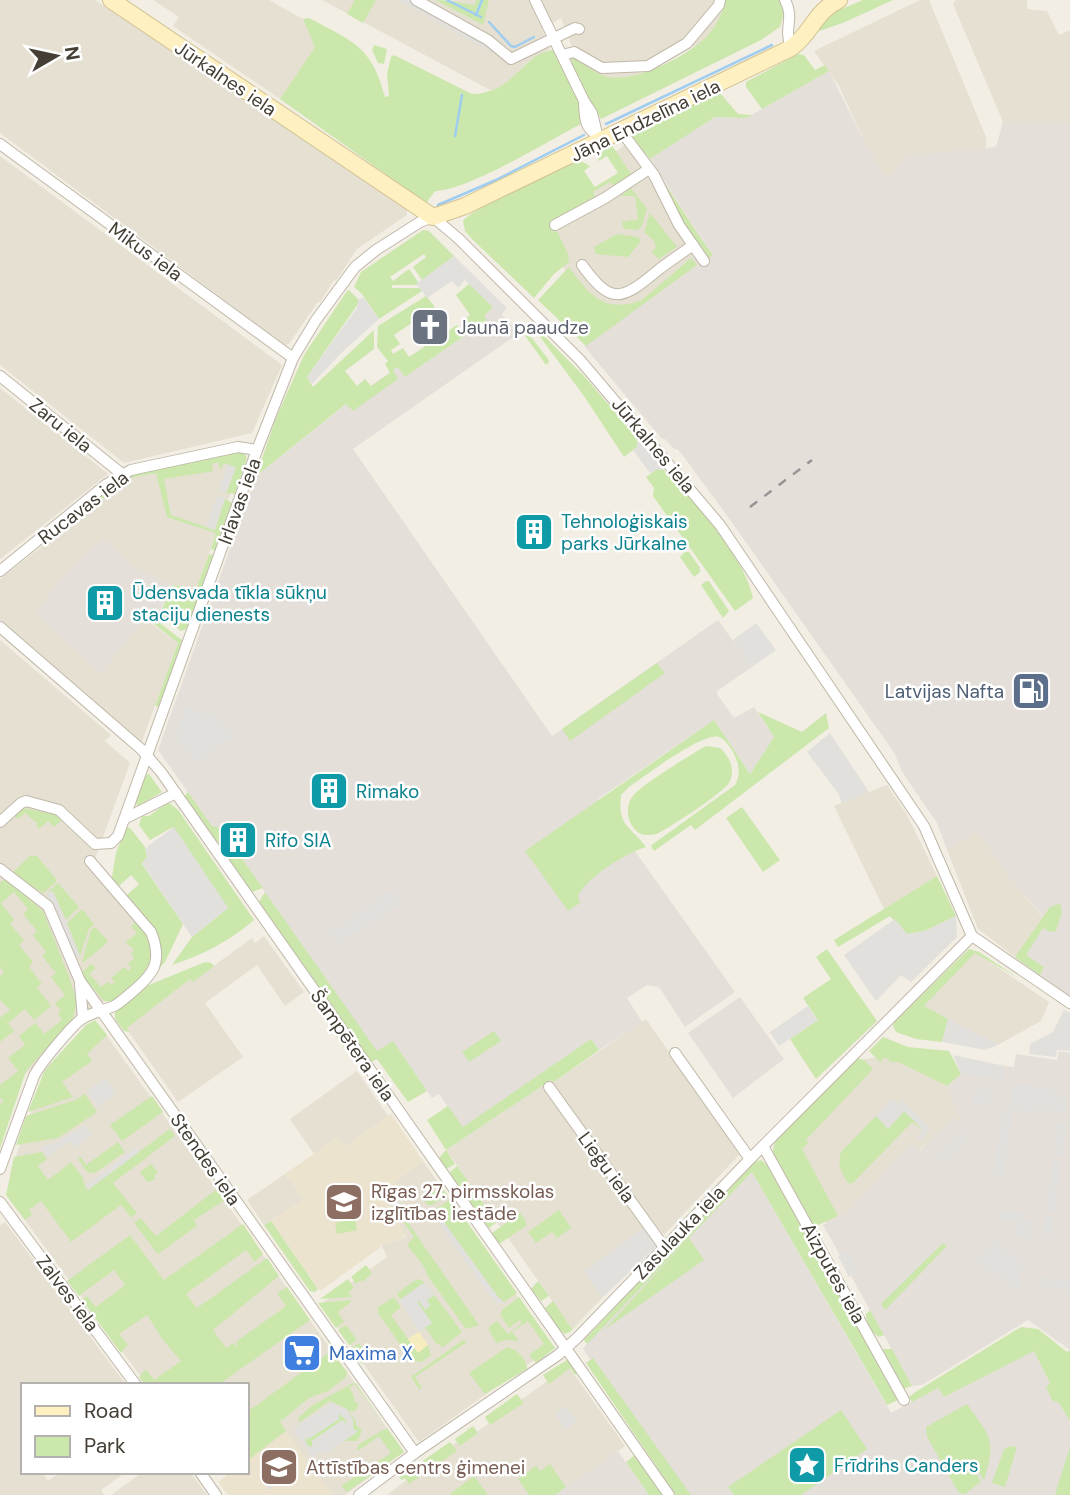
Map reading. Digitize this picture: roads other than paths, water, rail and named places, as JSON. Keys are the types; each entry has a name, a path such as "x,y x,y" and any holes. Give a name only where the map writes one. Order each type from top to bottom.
{"street":[{"name":"Jūrkalnes iela","path":"111,0 433,217 460,239 580,359 720,526 924,826 972,936"},
{"path":"416,0 488,40 511,59 575,28 579,29"},
{"path":"535,0 592,113 597,138"},
{"path":"562,55 574,52 602,68 648,66 687,43 719,5 720,0"},
{"path":"785,0 790,12 786,34 791,48"},
{"name":"Jāņa Endzelīna iela","path":"433,217 466,206 597,138 621,131 791,48 804,39 826,6 839,0"},
{"path":"621,131 649,169 679,225 704,261"},
{"name":"Mikus iela","path":"0,144 293,358"},
{"path":"555,225 605,198 649,169"},
{"name":"Irlavas iela","path":"0,822 26,801 60,810 94,844 111,843 118,836 127,818 257,450 293,358 316,320 355,267 409,229 433,217"},
{"path":"582,265 602,289 624,293 638,287 693,245"},
{"name":"Zaru iela","path":"0,376 122,474"},
{"name":"Rucavas iela","path":"0,571 122,474 141,466 238,447 257,450"},
{"name":"Šampētera iela","path":"0,627 148,756 669,1495"},
{"path":"127,818 176,793"},
{"path":"0,1169 36,1072 83,1018 117,1004 152,974 156,959 155,949 146,924 90,861"},
{"name":"Stendes iela","path":"2,872 48,906 80,981 415,1453"},
{"path":"972,936 1070,1003"},
{"name":"Zasulauka iela","path":"359,1495 566,1348 972,936"},
{"path":"80,981 83,1018"},
{"path":"675,1054 750,1159"},
{"name":"Lieģu iela","path":"549,1087 664,1247"},
{"name":"Aizputes iela","path":"763,1146 904,1400"},
{"name":"Zalves iela","path":"0,1202 135,1383"},
{"path":"201,1474 216,1495"}],"waterway":[{"path":"447,0 481,17"},
{"path":"476,15 482,0"},
{"path":"489,22 511,46 515,47 534,37"},
{"path":"606,124 772,45"},
{"path":"455,136 462,95"},
{"path":"438,205 496,180 584,135"}],"railway":[{"path":"750,507 812,460"}],"place":[{"name":"Jaunā paaudze","path":"430,327"},
{"name":"Tehnoloģiskais parks Jūrkalne","path":"534,532"},
{"name":"Ūdensvada tīkla sūkņu staciju dienests","path":"105,603"},
{"name":"Latvijas Nafta","path":"1031,691"},
{"name":"Rimako","path":"329,791"},
{"name":"Rifo SIA","path":"238,840"},
{"name":"Rīgas 27. pirmsskolas izglītības iestāde","path":"344,1202"},
{"name":"Maxima X","path":"302,1353"},
{"name":"Frīdrihs Canders","path":"807,1465"},
{"name":"Attīstības centrs ģimenei","path":"279,1467"}]}
